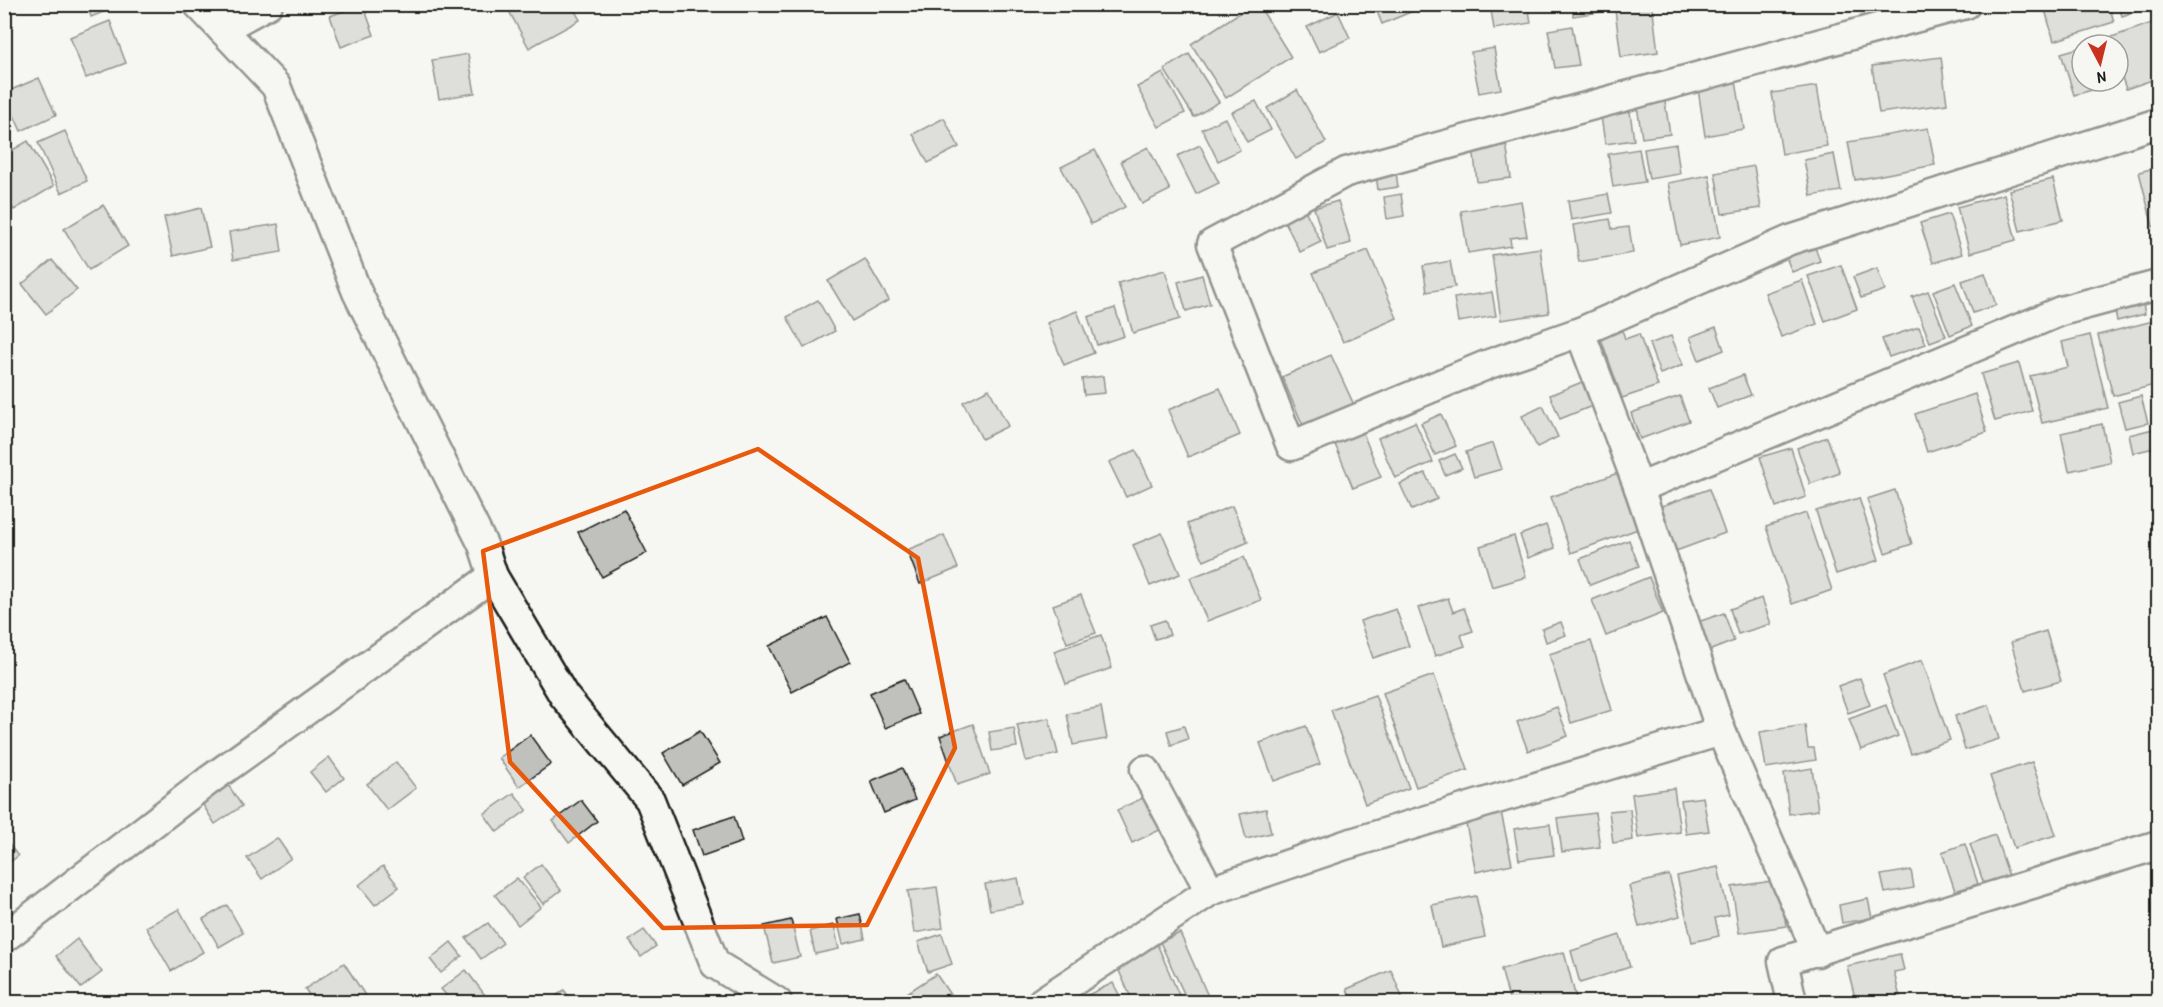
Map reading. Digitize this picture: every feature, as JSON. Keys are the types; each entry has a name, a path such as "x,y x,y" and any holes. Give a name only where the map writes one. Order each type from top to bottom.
{"street":[{"path":"198,4 276,86 357,292 483,545 493,576 564,696 650,800 715,964 777,1002"},
{"path":"222,29 268,4"},
{"path":"1966,4 1346,172 1212,244 1292,446 1489,364 1580,332 1790,240 2158,123"},
{"path":"1639,488 2061,311 2158,285"},
{"path":"1580,332 1639,488 1721,731 1817,952"},
{"path":"4,938 208,781 493,576"},
{"path":"1042,1002 1210,891 1345,845 1721,731"},
{"path":"1144,770 1210,891"},
{"path":"1792,1002 1783,961 2158,845"}],"highlighted area":[{"path":"758,449 918,558 955,748 867,925 663,928 510,762 483,551"}],"building":[{"path":"87,4 123,4 91,17"},
{"path":"363,4 374,35 341,47 330,16"},
{"path":"521,4 571,4 580,20 529,48 509,11"},
{"path":"1253,4 1258,4 1291,57 1226,98 1191,44"},
{"path":"1374,4 1418,4 1420,8 1382,24"},
{"path":"1490,4 1528,4 1531,23 1494,29"},
{"path":"1572,4 1652,4 1658,52 1621,57 1615,10 1573,16"},
{"path":"2063,4 2109,4 2114,22 2079,33 2070,33 2070,36 2054,41 2045,10"},
{"path":"2118,4 2158,4 2122,16"},
{"path":"1338,12 1350,38 1319,52 1307,27"},
{"path":"110,21 126,63 86,78 70,37"},
{"path":"2155,22 2158,32 2158,78 2130,88 2130,33 2123,33"},
{"path":"1572,26 1579,65 1555,68 1548,30"},
{"path":"1494,48 1501,89 1479,93 1471,52"},
{"path":"2070,50 2070,82 2061,53"},
{"path":"468,54 475,93 439,99 432,60"},
{"path":"1189,54 1219,102 1194,117 1164,69"},
{"path":"1941,57 1947,104 1879,113 1872,66"},
{"path":"1163,73 1185,113 1159,127 1137,87"},
{"path":"1735,75 1744,129 1705,136 1697,82"},
{"path":"39,78 56,115 21,131 4,93"},
{"path":"1817,86 1827,146 1782,154 1772,93"},
{"path":"1297,90 1326,142 1296,159 1267,108"},
{"path":"1256,101 1271,130 1247,142 1232,112"},
{"path":"1665,102 1670,134 1642,138 1637,106"},
{"path":"1630,112 1634,140 1605,144 1601,116"},
{"path":"944,118 959,147 928,163 913,134"},
{"path":"1225,118 1240,150 1218,161 1202,129"},
{"path":"1928,128 1935,165 1855,180 1848,142"},
{"path":"65,131 87,181 61,193 38,143"},
{"path":"28,141 54,186 14,210 4,195 4,155"},
{"path":"1506,142 1511,178 1477,182 1473,146"},
{"path":"1676,144 1680,174 1649,179 1644,149"},
{"path":"1200,145 1219,183 1196,194 1177,156"},
{"path":"1148,147 1170,190 1142,204 1121,161"},
{"path":"1639,149 1645,182 1613,187 1608,154"},
{"path":"1095,150 1125,207 1091,224 1061,167"},
{"path":"1834,154 1841,191 1811,196 1804,160"},
{"path":"1754,166 1761,208 1722,214 1715,173"},
{"path":"2158,167 2158,225 2153,227 2139,172"},
{"path":"1396,172 1398,187 1378,190 1376,175"},
{"path":"1709,175 1720,237 1680,245 1668,183"},
{"path":"2053,179 2063,220 2020,231 2009,190"},
{"path":"1401,194 1404,216 1387,219 1384,197"},
{"path":"1608,194 1612,213 1571,220 1568,201"},
{"path":"2004,194 2016,240 1970,253 1957,207"},
{"path":"1338,201 1351,243 1327,250 1314,208"},
{"path":"1521,201 1527,236 1510,238 1511,246 1468,253 1461,211"},
{"path":"1302,204 1321,242 1300,252 1281,214"},
{"path":"103,205 128,246 89,270 64,229"},
{"path":"201,208 210,247 173,256 164,217"},
{"path":"1949,214 1962,254 1933,263 1920,223"},
{"path":"1610,219 1612,229 1629,227 1633,253 1579,262 1573,225"},
{"path":"278,224 282,252 233,260 229,232"},
{"path":"1813,242 1820,261 1792,272 1784,252"},
{"path":"1540,248 1549,313 1501,320 1492,255"},
{"path":"1368,250 1397,318 1343,342 1313,273"},
{"path":"865,259 889,300 852,321 828,281"},
{"path":"52,260 77,290 46,314 22,284"},
{"path":"1450,261 1455,287 1427,292 1423,266"},
{"path":"1841,265 1857,309 1825,321 1808,276"},
{"path":"1877,268 1885,290 1861,298 1853,277"},
{"path":"1165,270 1180,319 1133,333 1118,283"},
{"path":"1985,273 1996,305 1973,313 1962,281"},
{"path":"1202,275 1210,304 1186,311 1178,282"},
{"path":"1802,280 1817,324 1781,337 1765,293"},
{"path":"1955,283 1972,326 1950,335 1933,291"},
{"path":"1928,291 1946,336 1930,342 1912,297"},
{"path":"1492,292 1496,316 1458,322 1454,298"},
{"path":"2142,299 2145,314 2117,321 2114,305"},
{"path":"818,300 835,331 804,348 787,317"},
{"path":"1115,308 1124,336 1097,345 1088,317"},
{"path":"1077,311 1094,353 1064,365 1047,323"},
{"path":"2157,320 2158,384 2113,396 2098,335"},
{"path":"1716,327 1724,350 1699,360 1690,337"},
{"path":"1919,327 1926,344 1889,357 1882,339"},
{"path":"1622,329 1625,339 1639,334 1658,386 1622,398 1600,336"},
{"path":"2090,335 2108,408 2042,423 2030,376 2068,367 2062,342"},
{"path":"1671,336 1683,365 1660,374 1649,344"},
{"path":"1331,355 1354,405 1304,428 1282,377"},
{"path":"2019,363 2032,411 1995,421 1981,374"},
{"path":"1743,375 1751,395 1717,408 1709,388"},
{"path":"1103,376 1105,393 1084,395 1082,379"},
{"path":"1582,382 1592,406 1560,419 1550,395"},
{"path":"1220,388 1240,435 1188,457 1168,410"},
{"path":"989,389 1008,426 982,439 963,402"},
{"path":"2158,392 2158,428 2151,394"},
{"path":"1975,394 1987,432 1927,452 1915,414"},
{"path":"1680,396 1689,421 1640,439 1631,413"},
{"path":"2141,396 2148,423 2125,428 2118,402"},
{"path":"1543,406 1558,437 1537,447 1522,416"},
{"path":"1441,414 1456,446 1435,455 1421,423"},
{"path":"1415,422 1433,462 1395,478 1378,438"},
{"path":"2102,424 2110,462 2069,471 2061,433"},
{"path":"1360,426 1381,477 1353,488 1332,437"},
{"path":"2153,429 2158,447 2133,453 2129,435"},
{"path":"1827,437 1840,473 1810,484 1797,448"},
{"path":"1493,443 1502,469 1474,477 1466,452"},
{"path":"1791,448 1806,497 1776,507 1760,457"},
{"path":"1136,450 1152,485 1126,497 1109,462"},
{"path":"1455,454 1462,468 1445,475 1439,461"},
{"path":"1425,473 1437,499 1412,510 1400,484"},
{"path":"1618,473 1638,529 1571,553 1551,497"},
{"path":"1709,489 1725,533 1676,551 1659,507"},
{"path":"1895,490 1912,544 1885,553 1867,499"},
{"path":"1859,498 1879,560 1836,574 1816,511"},
{"path":"1232,506 1248,542 1204,561 1187,524"},
{"path":"624,509 647,553 602,577 578,532"},
{"path":"1806,513 1832,590 1792,604 1766,527"},
{"path":"1546,525 1555,548 1528,558 1520,535"},
{"path":"1162,533 1180,574 1150,586 1133,545"},
{"path":"944,535 958,568 920,584 907,550"},
{"path":"1514,536 1526,577 1492,587 1480,546"},
{"path":"1629,540 1639,566 1590,585 1580,559"},
{"path":"1244,557 1261,600 1207,621 1190,578"},
{"path":"1649,577 1663,613 1606,636 1592,600"},
{"path":"1081,595 1096,633 1067,643 1053,605"},
{"path":"1448,598 1453,612 1464,608 1473,631 1461,635 1465,646 1435,656 1418,608"},
{"path":"1762,598 1771,624 1738,634 1730,609"},
{"path":"1396,609 1409,646 1373,658 1360,621"},
{"path":"1724,613 1734,641 1706,652 1695,623"},
{"path":"827,617 850,662 792,692 769,646"},
{"path":"1165,620 1170,635 1155,639 1150,625"},
{"path":"1561,622 1566,635 1546,642 1542,629"},
{"path":"2046,631 2061,681 2025,691 2011,642"},
{"path":"1101,635 1112,668 1066,684 1054,651"},
{"path":"1591,641 1612,710 1571,723 1549,654"},
{"path":"1922,660 1950,740 1911,754 1883,675"},
{"path":"2152,661 2158,661 2158,688 2154,689"},
{"path":"1434,675 1468,770 1416,787 1383,693"},
{"path":"1860,678 1870,705 1848,713 1838,686"},
{"path":"904,679 919,714 885,728 870,693"},
{"path":"1375,695 1409,788 1365,804 1331,710"},
{"path":"1886,705 1898,736 1861,750 1849,719"},
{"path":"1989,705 1999,739 1965,750 1955,716"},
{"path":"1101,707 1107,739 1073,745 1067,714"},
{"path":"1557,707 1568,736 1528,751 1517,722"},
{"path":"1049,718 1058,754 1026,761 1017,725"},
{"path":"973,724 990,774 957,785 940,736"},
{"path":"1805,725 1808,748 1814,748 1816,760 1766,768 1760,732"},
{"path":"1184,726 1188,739 1171,745 1167,731"},
{"path":"1306,726 1320,764 1274,781 1260,743"},
{"path":"1014,728 1017,747 992,751 989,732"},
{"path":"700,731 720,763 682,785 663,753"},
{"path":"530,735 551,764 519,787 499,758"},
{"path":"329,757 344,778 326,792 310,772"},
{"path":"396,762 416,788 387,810 367,784"},
{"path":"2032,762 2056,835 2014,848 1990,776"},
{"path":"902,768 915,800 884,813 871,781"},
{"path":"1812,768 1818,810 1789,814 1784,773"},
{"path":"225,780 242,806 215,824 198,797"},
{"path":"1674,788 1680,832 1638,838 1632,794"},
{"path":"514,793 527,810 497,832 484,814"},
{"path":"1147,796 1162,829 1132,843 1117,810"},
{"path":"1703,797 1709,831 1686,834 1681,800"},
{"path":"581,800 597,821 569,843 553,821"},
{"path":"1266,809 1271,833 1246,839 1240,814"},
{"path":"1630,809 1633,840 1613,843 1609,811"},
{"path":"1501,812 1512,864 1476,872 1465,819"},
{"path":"1595,813 1600,847 1562,852 1557,818"},
{"path":"734,816 742,842 702,856 693,830"},
{"path":"1550,824 1554,855 1519,860 1514,829"},
{"path":"1995,835 2010,879 1985,887 1970,844"},
{"path":"4,838 18,856 4,866"},
{"path":"277,838 291,858 262,879 247,858"},
{"path":"1965,844 1978,884 1955,891 1942,852"},
{"path":"541,864 561,890 543,904 523,878"},
{"path":"383,866 399,887 375,905 359,885"},
{"path":"1718,867 1729,915 1715,918 1719,936 1692,942 1677,876"},
{"path":"1911,870 1914,888 1885,893 1881,875"},
{"path":"1669,875 1680,916 1639,927 1629,886"},
{"path":"517,878 541,907 518,925 495,895"},
{"path":"1018,878 1023,904 990,910 985,884"},
{"path":"1779,880 1786,926 1739,933 1732,887"},
{"path":"937,887 943,928 914,933 908,891"},
{"path":"1476,896 1485,937 1441,947 1432,905"},
{"path":"1868,899 1872,918 1842,923 1839,905"},
{"path":"227,905 243,933 219,947 203,919"},
{"path":"179,909 203,952 171,971 146,927"},
{"path":"860,914 865,939 843,944 837,919"},
{"path":"791,920 800,957 773,963 764,926"},
{"path":"488,923 503,943 481,959 466,938"},
{"path":"834,925 839,949 815,954 810,931"},
{"path":"644,930 656,946 641,957 629,940"},
{"path":"1180,933 1208,996 1192,1002 1188,1002 1160,942"},
{"path":"942,934 952,964 928,972 918,942"},
{"path":"1620,935 1630,967 1580,983 1571,951"},
{"path":"77,939 102,972 81,988 56,956"},
{"path":"451,942 462,956 441,973 430,959"},
{"path":"1157,944 1182,1002 1133,1002 1115,962"},
{"path":"1564,952 1577,1002 1531,1002 1530,999 1510,1002 1501,969"},
{"path":"1900,954 1904,970 1894,972 1901,1002 1856,1002 1847,966"},
{"path":"344,963 368,1000 364,1002 314,1002 305,989"},
{"path":"466,970 488,999 483,1002 452,1002 441,989"},
{"path":"1391,970 1404,1002 1352,1002 1347,989"},
{"path":"936,974 955,1002 905,1002 901,997"},
{"path":"1113,983 1123,1002 1073,1002"},
{"path":"564,990 573,1002 548,1002"}]}
